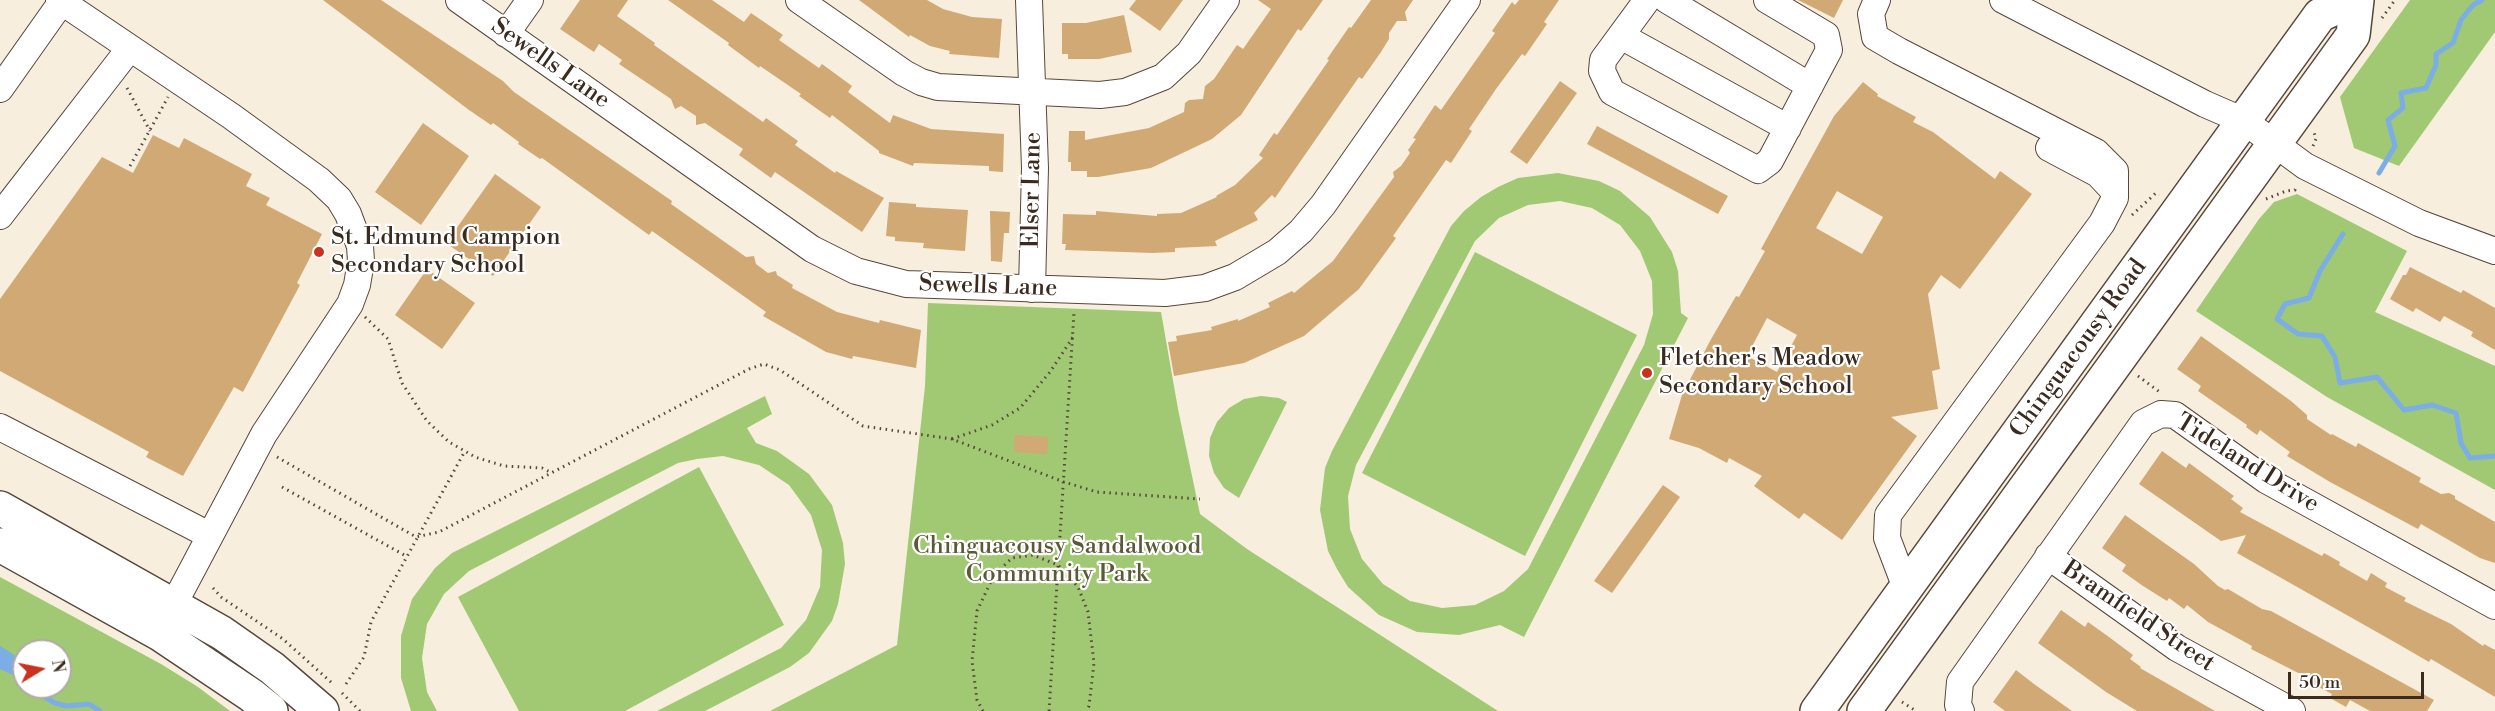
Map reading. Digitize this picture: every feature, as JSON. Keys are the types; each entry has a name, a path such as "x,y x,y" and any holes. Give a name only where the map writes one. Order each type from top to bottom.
{"main road":[{"name":"Chinguacousy Road","path":"1817,711 2320,15 2355,0 2353,35 1864,711"},
{"path":"0,508 222,633 272,668 322,711"},
{"path":"0,544 160,634 251,694 271,711"}],"street":[{"name":"Sewells Lane","path":"459,0 782,228 833,261 878,278 906,284 1144,293 1185,292 1221,282 1264,261 1301,231 1323,205 1467,0"},
{"path":"506,34 530,0"},
{"path":"800,0 904,74 921,82 938,87 1112,94 1163,77 1189,53 1226,0"},
{"name":"Elser Lane","path":"1029,0 1035,168 1032,288"},
{"path":"1647,0 1603,60 1602,72 1612,92 1758,170 1770,161 1829,50 1827,34 1767,0"},
{"path":"1667,0 1810,86"},
{"path":"2003,0 2205,104 2244,121 2305,166 2419,223 2495,251"},
{"path":"0,89 61,1 319,180 339,199 356,231 361,261 357,285 350,304 257,446 174,604"},
{"path":"1874,7 1875,37 2096,152 2115,171 2115,198 2102,223 1888,515 1887,538 1906,588"},
{"path":"1621,36 1788,128"},
{"path":"0,216 130,48"},
{"name":"Tideland Drive","path":"1961,711 1958,705 1960,682 2143,423 2161,414 2175,415 2266,480 2495,606"},
{"path":"0,427 209,535"},
{"name":"Bramfield Street","path":"2048,556 2177,648 2292,711"}],"path":[{"path":"113,70 123,81 150,131"},
{"path":"130,166 178,80"},
{"path":"350,304 388,339 402,383 427,421 449,442 476,457 504,466 542,468 552,473"},
{"path":"1049,711 1074,307"},
{"path":"952,439 992,425 1020,408 1050,372 1074,335"},
{"path":"257,446 417,537 439,532 749,369 764,364 780,370 863,426 952,439 1064,482 1108,493 1200,498"},
{"path":"346,684 362,663 371,622 465,451"},
{"path":"282,488 406,556"},
{"path":"983,711 976,700 972,661 977,610 994,575 1012,558 1033,555 1058,565 1078,587 1088,612 1095,663 1089,706 1086,711"},
{"path":"1896,698 1916,711"}],"green space":[{"path":"2410,0 2495,0 2495,32 2399,166 2354,148 2340,97"},
{"path":"1558,173 1599,181 1620,191 1650,217 1672,252 1678,271 1681,313 1688,318 1524,637 1500,625 1459,635 1417,632 1379,615 1348,587 1337,569 1328,551 1320,510 1325,468 1451,226 1481,197 1518,178","holes":["1560,201 1592,208 1620,225 1640,251 1652,281 1653,314 1644,345 1528,569 1504,591 1475,605 1442,608 1410,601 1383,584 1362,559 1350,529 1348,496 1356,465 1475,241 1499,218 1528,205"]},
{"path":"2297,194 2407,251 2375,312 2495,366 2495,490 2327,397 2196,311 2259,219 2274,202"},
{"path":"1475,252 1637,335 1525,556 1362,473"},
{"name":"Chinguacousy Sandalwood Community Park","path":"928,303 1161,312 1200,514 1247,549 1498,711 770,711 897,645 925,386"},
{"path":"765,396 772,414 747,428 756,443 777,451 809,474 832,505 843,543 845,564 838,604 832,621 809,653 790,667 705,711 657,711 781,648 806,620 820,587 822,550 811,515 789,485 759,465 723,456 697,459 678,463 469,571 444,594 427,624 422,658 427,692 437,711 411,711 401,678 401,636 412,599 435,568 452,553"},
{"path":"1261,396 1279,398 1287,402 1239,498 1224,488 1214,473 1209,456 1210,438 1217,422 1229,408 1244,399"},
{"path":"699,467 784,625 625,711 519,711 458,597"},
{"path":"0,577 161,664 198,687 230,711 0,711"}],"water":[{"path":"0,646 12,654 12,675 0,669"}],"building":[{"path":"323,0 381,0 503,81 514,92 672,201 671,204 746,257 754,256 756,264 768,273 776,271 777,275 793,285 792,288 837,312 879,323 880,320 921,330 916,368 853,356 852,359 826,352 763,316 766,312 652,231 649,235 542,158 540,159 518,144 519,142 493,123 491,125 469,110"},
{"path":"580,0 628,0 617,16 655,43 654,45 763,122 766,118 798,141 795,145 835,173 836,171 884,198 862,232 775,172 771,178 739,155 743,149 705,123 696,125 696,116 681,106 675,109 671,99 619,64 622,60 599,44 594,52 560,29"},
{"path":"668,0 712,0 744,22 751,13 783,35 779,40 819,68 822,64 852,86 848,92 890,123 893,115 931,129 1004,134 1003,172 989,171 989,166 914,163 913,166 879,153 832,115 830,118 799,96 801,94 760,66 759,68 728,45 729,43"},
{"path":"859,0 927,0 943,9 972,17 1002,19 999,58 949,54 950,51 930,46 910,35 909,37"},
{"path":"1136,0 1183,0 1160,31 1129,9"},
{"path":"1258,0 1323,0 1301,31 1298,29 1241,115 1212,139 1151,168 1098,177 1087,177 1087,171 1071,171 1071,162 1068,162 1069,131 1085,131 1085,140 1149,128 1184,112 1185,103 1189,100 1203,99 1205,86 1214,79 1237,45 1243,49 1271,9"},
{"path":"1371,0 1413,0 1405,12 1407,21 1397,21 1381,52 1362,79 1359,77 1275,198 1272,195 1254,213 1258,220 1215,241 1217,246 1175,248 1175,252 1153,253 1065,250 1066,244 1062,244 1063,214 1096,215 1096,211 1157,216 1157,214 1181,213 1217,197 1235,185 1263,158 1259,155 1274,133 1277,135 1349,27 1351,28"},
{"path":"1519,0 1559,0 1544,22 1547,24 1525,56 1522,54 1469,129 1472,131 1451,163 1446,160 1393,236 1396,238 1359,289 1304,336 1244,363 1174,376 1168,342 1177,341 1176,336 1212,330 1211,327 1238,319 1238,321 1270,307 1268,303 1292,291 1294,293 1333,261 1394,177 1393,172 1401,166 1410,153 1408,150 1416,139 1413,138 1435,105 1441,110 1495,33 1492,31 1512,2 1515,5"},
{"path":"1798,0 1843,0 1834,18"},
{"path":"1124,15 1132,52 1099,59 1068,59 1068,54 1062,54 1062,23 1086,23"},
{"path":"1560,81 1577,93 1527,164 1510,152"},
{"path":"1863,82 1878,94 1877,96 1916,117 1913,122 1933,132 1995,179 2000,171 2032,194 1960,289 1941,275 1928,294 1940,369 1932,371 1938,409 1891,417 1917,436 1842,540 1804,513 1799,519 1754,486 1762,476 1729,458 1727,463 1699,448 1669,439 1682,395 1710,341 1736,296 1739,297 1765,251 1761,249 1834,116","holes":["1837,191 1883,217 1862,254 1816,228","1767,318 1797,335 1777,372 1747,356"]},
{"path":"423,123 469,156 421,225 375,192"},
{"path":"1597,126 1728,196 1718,214 1587,144"},
{"path":"153,135 179,148 184,138 252,174 246,186 270,198 266,205 322,234 297,283 300,285 243,392 234,387 183,476 146,457 149,452 0,371 0,299 102,157 133,173"},
{"path":"495,174 541,207 493,276 446,243"},
{"path":"889,202 916,204 916,207 968,210 965,251 923,248 924,243 895,241 895,237 886,236"},
{"path":"990,211 1010,212 1009,233 1004,233 1002,262 991,261"},
{"path":"2410,267 2461,293 2463,290 2495,308 2495,350 2471,336 2473,332 2444,316 2440,322 2416,308 2413,312 2390,299"},
{"path":"427,269 475,303 442,349 395,315"},
{"path":"2201,336 2291,401 2307,415 2307,419 2331,435 2356,447 2358,443 2421,478 2419,482 2441,494 2449,493 2455,496 2455,499 2495,522 2495,563 2480,558 2421,524 2418,529 2330,482 2287,456 2290,452 2260,430 2257,435 2246,427 2247,425 2198,391 2201,386 2177,369"},
{"path":"1015,435 1048,437 1047,454 1014,452"},
{"path":"2162,451 2186,468 2189,463 2234,496 2231,499 2243,508 2240,512 2322,556 2324,553 2340,562 2339,565 2367,581 2371,573 2387,583 2385,587 2406,598 2404,601 2451,624 2483,646 2484,644 2495,650 2495,697 2431,659 2429,662 2237,553 2246,535 2221,541 2139,484"},
{"path":"1663,485 1680,497 1612,593 1594,581"},
{"path":"2125,515 2194,564 2218,586 2225,590 2228,589 2262,609 2271,611 2434,700 2427,711 2370,711 2350,700 2346,707 2330,698 2332,694 2311,683 2312,680 2251,649 2252,646 2208,622 2187,605 2184,609 2169,598 2167,601 2122,571 2126,565 2102,548"},
{"path":"2061,610 2085,627 2088,622 2109,637 2133,655 2130,659 2140,668 2215,711 2137,711 2106,692 2038,643"},
{"path":"2016,670 2072,711 2005,711 1993,702"}],"waterway":[{"path":"2379,173 2395,146 2388,120 2403,108 2401,93 2426,88 2436,65 2436,54 2453,43 2461,20 2473,5 2482,0"},
{"path":"2343,234 2320,271 2309,298 2285,304 2277,319 2298,334 2322,336 2335,357 2340,383 2377,377 2404,410 2432,405 2456,413 2461,443 2470,458 2495,456"},
{"path":"48,699 66,706 89,704 100,711"}],"place":[{"name":"St. Edmund Campion Secondary School","path":"319,252"},
{"name":"Fletcher's Meadow Secondary School","path":"1647,373"}]}
